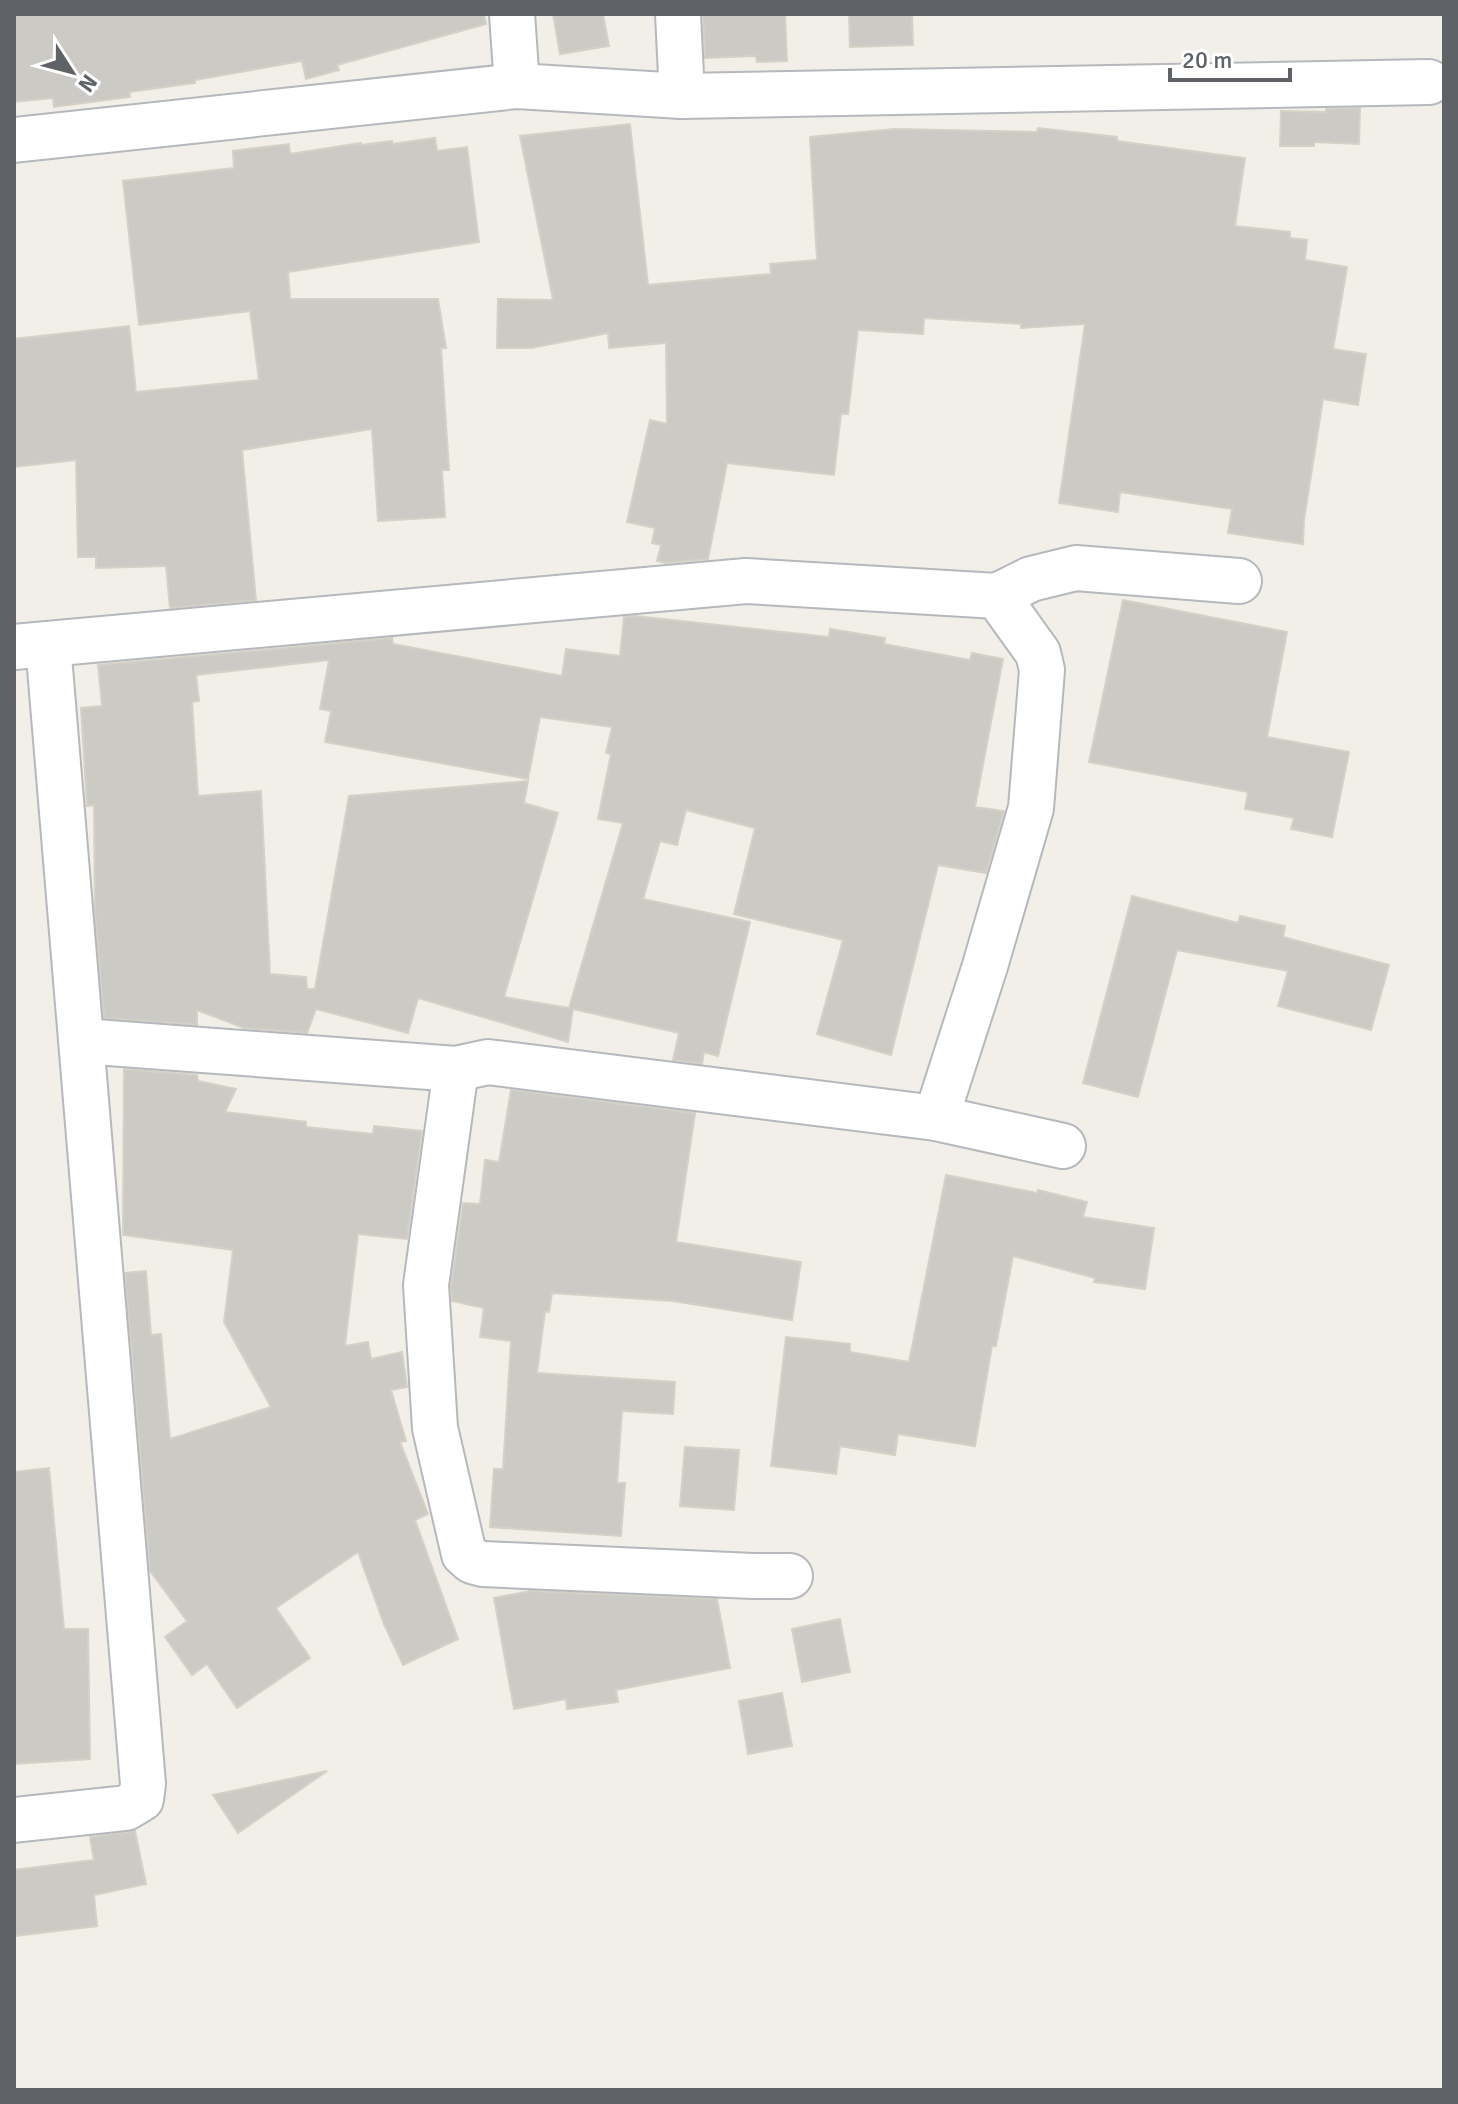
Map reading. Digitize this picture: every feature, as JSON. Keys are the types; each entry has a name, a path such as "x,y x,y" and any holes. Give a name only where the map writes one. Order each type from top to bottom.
{"street":[{"path":"512,14 517,86"},
{"path":"678,14 682,96"},
{"path":"14,140 517,86 682,96 1429,82"},
{"path":"14,1820 126,1808 141,1799 143,1784 82,1041 31,645 746,581 997,596 1031,579 1076,568 1239,581"},
{"path":"936,1118 1031,808 1042,670 1038,653 997,596"},
{"path":"82,1041 456,1069 488,1062 936,1118 1063,1146"},
{"path":"456,1069 426,1285 435,1428 464,1554 472,1561 483,1564 790,1576"}],"building":[{"path":"14,14 484,14 486,24 337,65 339,70 306,79 302,61 195,80 195,83 129,92 130,97 54,107 53,98 14,102"},
{"path":"553,14 603,14 609,46 560,54"},
{"path":"703,14 785,14 787,61 757,62 756,56 705,58"},
{"path":"849,14 912,14 913,45 850,47"},
{"path":"1360,108 1359,144 1314,142 1314,146 1280,146 1281,111 1326,112 1326,109"},
{"path":"630,124 648,285 771,274 770,264 817,260 810,137 895,129 1037,132 1038,128 1117,137 1117,141 1245,158 1235,226 1290,232 1290,238 1307,240 1305,260 1347,267 1333,349 1366,354 1358,405 1323,399 1303,544 1228,533 1232,509 1120,492 1118,512 1059,503 1085,324 1021,328 1021,324 924,318 923,334 858,330 848,414 841,414 834,475 727,463 708,559 657,561 661,545 652,543 655,528 627,522 650,420 667,424 666,343 609,348 608,333 531,348 497,348 498,299 553,300 520,136"},
{"path":"435,138 437,151 467,147 479,242 288,272 290,299 438,299 446,348 441,348 449,470 442,470 445,517 378,521 372,429 242,450 256,600 170,608 166,566 96,568 96,557 78,557 76,460 14,467 14,339 129,326 136,392 259,380 250,311 139,325 123,181 234,168 233,151 289,144 290,154 361,143 392,141 392,144"},
{"path":"1123,600 1287,632 1267,737 1349,752 1332,837 1291,829 1294,818 1245,809 1248,792 1089,762"},
{"path":"624,617 829,637 830,629 885,638 884,644 970,660 972,653 1003,659 975,807 1004,811 986,873 938,865 891,1055 817,1034 843,940 734,914 755,828 686,810 677,845 660,841 643,899 750,922 718,1056 704,1052 702,1064 673,1060 679,1033 573,1009 568,1042 418,998 408,1033 316,1009 307,1033 244,1028 197,1010 197,1025 104,1018 95,912 94,805 87,806 81,708 102,706 98,665 392,638 393,644 562,676 566,649 620,656","holes":["329,660 320,709 331,711 325,742 528,779 540,717 612,727 606,753 611,754 598,819 623,823 569,1008 504,997 558,813 524,803 528,781 349,796 315,989 307,989 306,977 270,974 261,791 198,796 192,702 199,701 196,675"]},
{"path":"1132,896 1238,923 1240,916 1285,926 1283,937 1389,965 1371,1030 1278,1006 1288,971 1177,950 1138,1097 1083,1083"},
{"path":"124,1069 197,1075 198,1081 236,1089 225,1112 306,1122 306,1127 373,1134 374,1126 422,1131 407,1239 358,1234 345,1346 368,1342 371,1359 402,1352 407,1387 391,1390 406,1441 400,1442 428,1514 415,1520 458,1639 403,1665 384,1624 358,1552 276,1608 310,1658 237,1708 207,1664 192,1675 165,1637 187,1621 150,1571 125,1273 146,1271 151,1335 161,1334 170,1439 271,1407 224,1322 233,1250 123,1235"},
{"path":"511,1090 695,1113 676,1242 801,1262 792,1320 673,1301 552,1293 549,1312 545,1311 537,1373 675,1382 673,1414 622,1411 617,1483 625,1483 621,1536 490,1527 494,1469 503,1469 511,1341 480,1337 484,1308 452,1301 451,1286 463,1203 480,1204 485,1160 499,1162"},
{"path":"946,1175 1037,1193 1038,1190 1087,1202 1083,1217 1154,1228 1145,1289 1094,1282 1095,1278 1013,1256 996,1346 992,1346 975,1446 898,1434 895,1455 840,1446 836,1474 771,1466 786,1337 850,1344 850,1352 909,1362"},
{"path":"685,1447 739,1450 734,1510 680,1506"},
{"path":"49,1468 64,1629 88,1629 90,1759 14,1764 14,1472"},
{"path":"530,1591 717,1599 730,1668 616,1690 618,1702 567,1709 566,1699 514,1709 494,1598"},
{"path":"840,1619 850,1672 802,1682 792,1629"},
{"path":"782,1693 792,1746 748,1754 739,1701"},
{"path":"327,1771 238,1833 213,1795"},
{"path":"135,1831 146,1884 94,1895 97,1926 14,1936 14,1870 94,1860 90,1837"}]}
